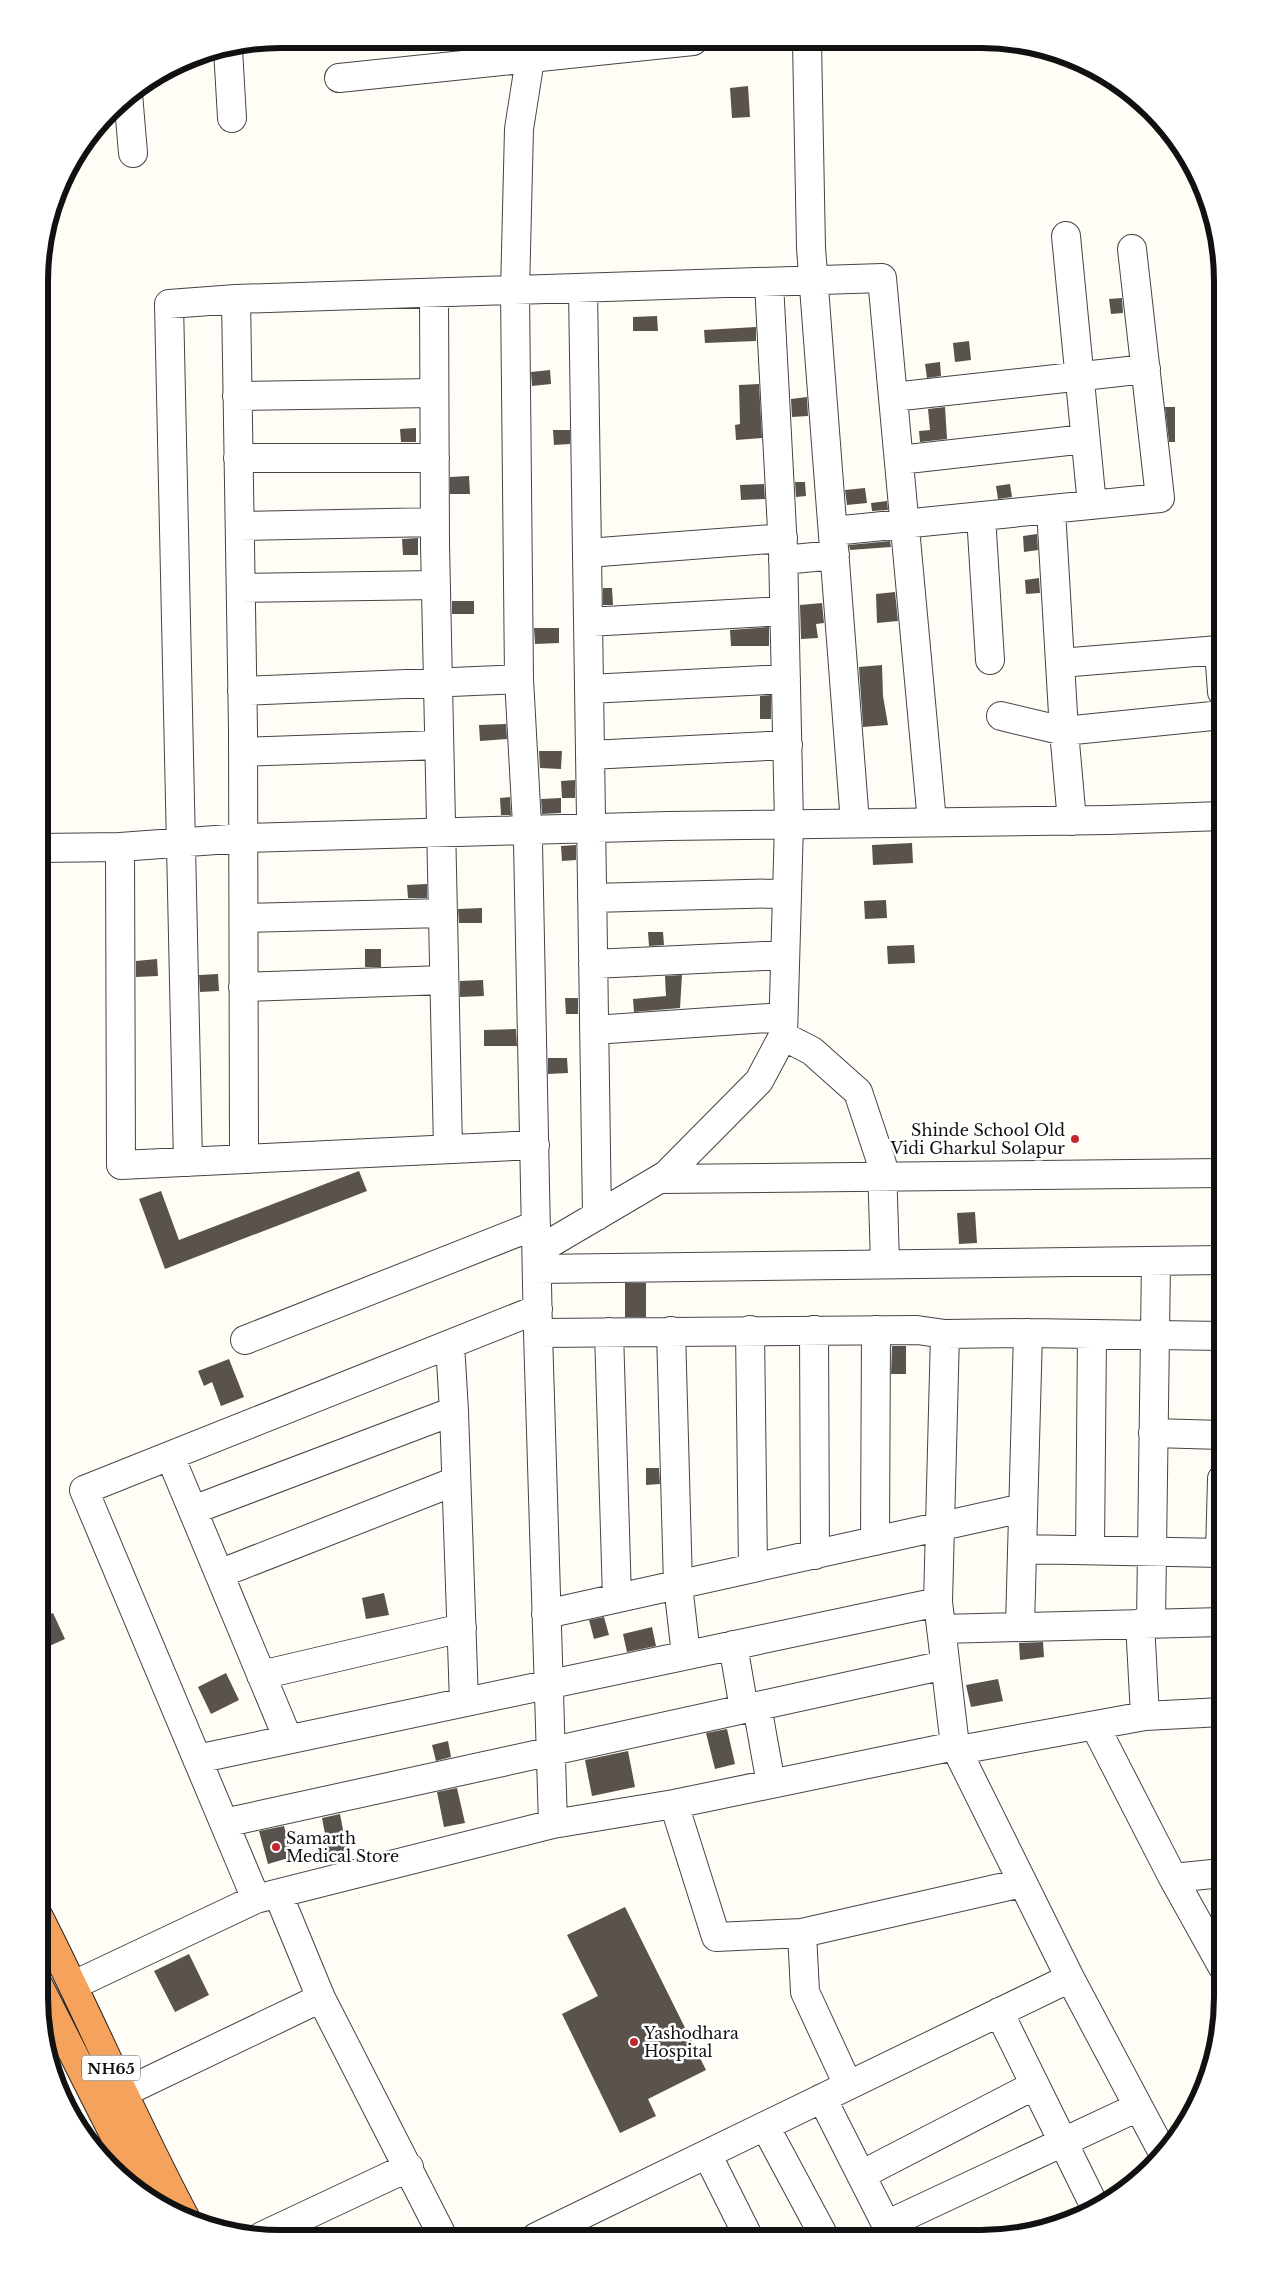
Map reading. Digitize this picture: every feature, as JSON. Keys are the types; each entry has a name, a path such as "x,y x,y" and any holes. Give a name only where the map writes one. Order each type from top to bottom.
{"highway":[{"name":"NH65","path":"48,1934 74,1985 123,2093 180,2206"},
{"name":"NH65","path":"48,2004 136,2179"}],"street":[{"path":"339,78 532,49 552,48"},
{"path":"807,48 814,281 855,823"},
{"path":"532,49 519,129 515,291 519,679 527,830 536,1248 552,1824"},
{"path":"228,53 232,118"},
{"path":"129,104 133,153"},
{"path":"1066,236 1092,505"},
{"path":"587,553 783,549 834,543 904,524 1160,498 1132,249"},
{"path":"188,1162 169,304 236,299 882,278 932,822"},
{"path":"246,1340 536,1248 597,1216 666,1175 760,1081 783,1027 789,824 783,549 769,283"},
{"path":"583,289 597,1216"},
{"path":"434,293 436,585 448,1149"},
{"path":"236,299 243,752 244,1159"},
{"path":"893,397 1146,369"},
{"path":"237,396 434,393"},
{"path":"899,460 1085,439"},
{"path":"238,458 435,458"},
{"path":"1051,510 1064,731 1072,821"},
{"path":"981,516 990,660"},
{"path":"240,526 435,522"},
{"path":"240,588 436,585"},
{"path":"588,622 784,611"},
{"path":"1060,663 1214,650"},
{"path":"242,691 519,679"},
{"path":"589,689 786,679"},
{"path":"1001,716 1064,731 1214,716"},
{"path":"243,752 439,745"},
{"path":"590,756 788,745"},
{"path":"48,848 120,847 243,838 441,832 789,824 1072,821 1214,816"},
{"path":"120,847 121,1166 534,1145"},
{"path":"592,898 787,894"},
{"path":"244,918 443,913"},
{"path":"593,964 785,955"},
{"path":"243,987 444,980"},
{"path":"594,1030 783,1027 858,1092 882,1164 885,1264"},
{"path":"660,1179 1214,1173"},
{"path":"536,1248 885,1264 1214,1260"},
{"path":"1144,1716 1146,1623 1152,1552 1156,1261"},
{"path":"440,2230 321,1998 224,1822 84,1490 450,1344 538,1321 610,1332 916,1330 945,1334 1028,1333 1214,1336"},
{"path":"750,1330 753,1568"},
{"path":"814,1330 815,1554"},
{"path":"875,1541 876,1330"},
{"path":"671,1331 678,1585 686,1655"},
{"path":"610,1332 617,1598"},
{"path":"1020,1626 1028,1333"},
{"path":"945,1334 938,1602 955,1746 1070,1978 1159,2147"},
{"path":"1090,1550 1092,1335"},
{"path":"450,1344 464,1702"},
{"path":"193,1510 454,1411"},
{"path":"1153,1433 1214,1435"},
{"path":"170,1456 288,1739"},
{"path":"219,1574 456,1481"},
{"path":"546,1614 1023,1508"},
{"path":"1022,1549 1214,1553"},
{"path":"197,1759 938,1602"},
{"path":"941,1629 1214,1622"},
{"path":"261,1675 462,1628"},
{"path":"733,1645 771,1784"},
{"path":"224,1822 945,1665"},
{"path":"74,1985 267,1897 552,1824 674,1804 955,1746 970,1748 1144,1716 1214,1712"},
{"path":"1095,1726 1173,1878 1214,1952"},
{"path":"674,1804 716,1938 802,1933 1022,1883"},
{"path":"1173,1878 1214,1874"},
{"path":"802,1933 805,1992 848,2085"},
{"path":"550,2230 1070,1978"},
{"path":"123,2093 321,1998"},
{"path":"999,2012 1093,2200"},
{"path":"861,2174 1035,2085"},
{"path":"822,2098 889,2230"},
{"path":"891,2230 1063,2141 1138,2107"},
{"path":"765,2126 821,2230"},
{"path":"707,2154 736,2230"},
{"path":"276,2230 409,2167"}],"building":[{"path":"748,86 750,117 732,118 730,88"},
{"path":"1122,298 1123,313 1111,314 1109,299"},
{"path":"657,316 658,331 633,331 633,317"},
{"path":"756,327 756,341 705,343 704,330"},
{"path":"969,341 971,360 955,362 953,343"},
{"path":"940,362 941,376 927,378 925,364"},
{"path":"550,370 551,384 532,386 531,372"},
{"path":"759,384 762,438 736,440 735,425 740,424 739,385"},
{"path":"807,397 808,416 792,417 791,399"},
{"path":"945,407 947,439 920,442 919,431 930,430 928,409"},
{"path":"1165,407 1175,407 1175,442 1169,442"},
{"path":"416,428 416,442 401,442 400,429"},
{"path":"553,430 570,430 570,444 554,445"},
{"path":"469,476 470,494 450,494 450,477"},
{"path":"795,482 805,482 806,496 796,497"},
{"path":"764,484 765,499 741,500 740,485"},
{"path":"1010,484 1012,497 998,499 996,486"},
{"path":"865,488 867,503 847,505 845,490"},
{"path":"887,501 888,510 872,511 871,503"},
{"path":"1037,534 1038,550 1024,552 1023,536"},
{"path":"418,538 418,555 403,555 402,539"},
{"path":"890,541 891,547 850,550 849,545"},
{"path":"1039,578 1040,593 1026,594 1025,580"},
{"path":"603,588 612,588 613,605 603,605"},
{"path":"895,592 898,621 877,623 876,594"},
{"path":"452,601 474,601 474,614 452,614"},
{"path":"822,603 824,623 816,624 818,638 801,639 800,605"},
{"path":"769,627 769,646 731,646 730,630"},
{"path":"534,628 559,628 559,643 535,644"},
{"path":"882,665 883,696 888,725 863,727 859,667"},
{"path":"771,695 771,719 760,719 760,696"},
{"path":"506,724 507,739 480,741 479,725"},
{"path":"539,751 562,751 561,769 540,768"},
{"path":"575,780 575,798 562,798 561,781"},
{"path":"510,797 511,815 501,815 500,798"},
{"path":"561,798 561,813 542,814 541,799"},
{"path":"912,843 913,863 873,865 872,845"},
{"path":"576,845 576,860 562,861 561,846"},
{"path":"427,884 427,898 408,898 407,885"},
{"path":"886,900 887,918 865,919 864,901"},
{"path":"482,908 482,923 459,923 458,909"},
{"path":"648,932 663,932 664,945 649,946"},
{"path":"914,945 915,963 888,964 887,946"},
{"path":"365,949 381,949 381,967 365,967"},
{"path":"157,959 158,976 136,977 136,961"},
{"path":"218,974 219,991 200,992 199,975"},
{"path":"682,975 680,1008 634,1012 633,999 666,996 665,976"},
{"path":"483,980 484,996 460,997 460,981"},
{"path":"565,998 578,998 578,1014 566,1014"},
{"path":"516,1029 517,1046 484,1046 484,1030"},
{"path":"548,1058 567,1058 568,1073 548,1074"},
{"path":"359,1171 367,1191 165,1269 139,1199 161,1191 179,1240"},
{"path":"975,1212 977,1243 959,1244 957,1213"},
{"path":"625,1283 646,1283 646,1317 625,1317"},
{"path":"892,1346 906,1346 906,1374 891,1374"},
{"path":"229,1359 244,1397 221,1406 212,1382 204,1386 198,1371"},
{"path":"646,1468 659,1468 660,1484 646,1485"},
{"path":"384,1593 389,1615 366,1619 362,1598"},
{"path":"53,1613 65,1639 48,1647 48,1615"},
{"path":"604,1617 609,1635 594,1639 589,1620"},
{"path":"652,1627 656,1646 627,1652 623,1634"},
{"path":"1043,1642 1044,1657 1020,1660 1019,1643"},
{"path":"226,1673 239,1700 211,1714 198,1687"},
{"path":"998,1679 1003,1701 971,1707 966,1685"},
{"path":"727,1729 735,1764 715,1769 706,1733"},
{"path":"448,1741 451,1757 436,1761 432,1745"},
{"path":"628,1751 635,1787 592,1796 585,1760"},
{"path":"457,1788 465,1823 444,1827 437,1792"},
{"path":"340,1814 347,1851 329,1855 322,1818"},
{"name":"Samarth Medical Store","path":"284,1826 292,1857 268,1864 259,1831"},
{"name":"Yashodhara Hospital","path":"625,1907 706,2070 648,2099 656,2116 620,2133 562,2014 598,1996 567,1935"},
{"path":"189,1954 209,1995 175,2012 154,1971"}],"place":[{"name":"Shinde School Old Vidi Gharkul Solapur","path":"1075,1139"},
{"name":"Samarth Medical Store","path":"276,1847"},
{"name":"Yashodhara Hospital","path":"634,2042"}]}
